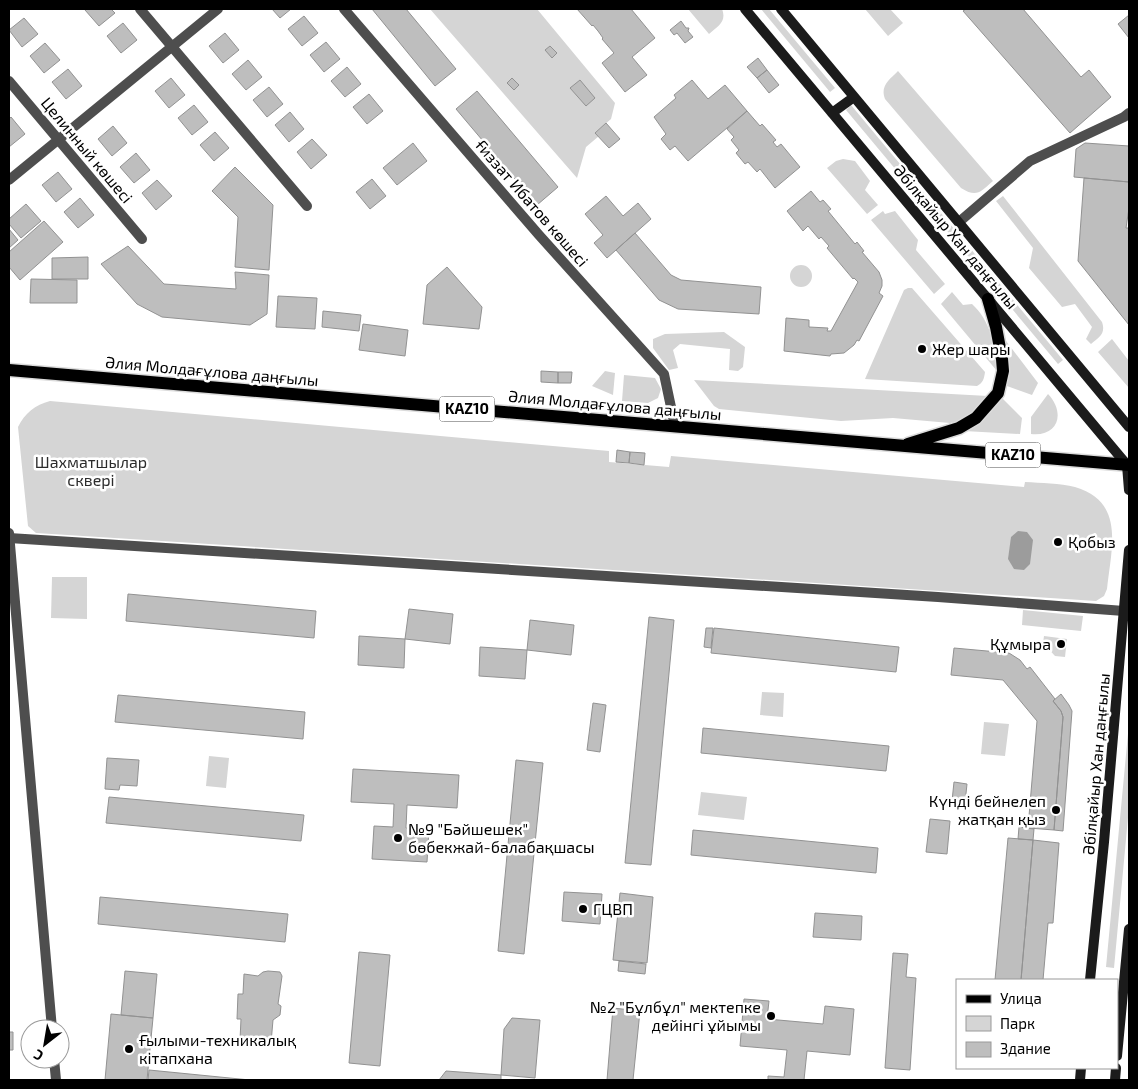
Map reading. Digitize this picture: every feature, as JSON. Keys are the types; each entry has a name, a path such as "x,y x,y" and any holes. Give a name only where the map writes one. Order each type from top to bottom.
{"main road":[{"name":"Әбілқайыр Хан даңғылы","path":"745,9 1128,465"},
{"name":"Әбілқайыр Хан даңғылы","path":"781,9 1129,426"},
{"path":"832,113 854,97"},
{"path":"900,446 959,428 976,418 998,393 1003,371 1002,359 988,299"},
{"name":"Әлия Молдағұлова даңғылы","path":"9,370 1128,465"},
{"path":"1128,465 1129,490"},
{"name":"Әбілқайыр Хан даңғылы","path":"1090,979 1127,611 1129,550"},
{"path":"1118,1045 1129,929"}],"street":[{"path":"140,9 307,206"},
{"path":"9,180 218,9"},
{"name":"Ғиззат Ибатов көшесі","path":"344,9 539,235 664,374 675,426"},
{"name":"Целинный көшесі","path":"9,81 142,239"},
{"path":"959,222 1030,161 1129,113"},
{"path":"9,533 51,1019"},
{"path":"9,538 931,596 1127,611"}],"green space":[{"path":"430,9 537,9 615,103 611,119 596,132 599,136 586,147 577,178"},
{"path":"688,9 722,9 722,21 709,34"},
{"path":"761,9 769,9 835,88 830,92"},
{"path":"865,9 890,9 903,23 888,36"},
{"path":"898,71 993,181 981,191 971,193 961,188 885,99 885,87"},
{"path":"851,105 1063,360 1058,364 846,110"},
{"path":"843,159 855,161 870,181 865,190 878,205 867,214 827,168 836,161"},
{"path":"1003,196 1102,322 1102,332 1091,344 1086,339 1092,327 1075,304 1062,307 1029,268 1033,248 996,201"},
{"path":"883,211 885,214 895,211 918,240 916,250 945,284 934,294 871,220"},
{"path":"801,265 809,268 812,276 809,284 801,287 793,284 790,276 793,268"},
{"path":"912,288 985,372 983,380 979,385 865,379 904,290"},
{"path":"952,292 963,305 972,304 988,326 995,353 997,371 941,304"},
{"path":"724,332 745,347 743,367 738,371 729,370 730,349 680,344 673,350 678,368 669,370 653,348 653,339 665,334"},
{"path":"1003,337 1038,383 1032,395 1007,386 1009,366"},
{"path":"1112,339 1129,361 1129,388 1098,352"},
{"path":"605,371 615,373 613,395 592,386"},
{"path":"624,375 655,378 661,389 658,398 648,403 622,401"},
{"path":"694,380 988,396 979,410 961,421 950,423 893,418 841,421 719,409 714,406"},
{"path":"1048,394 1054,401 1057,409 1058,416 1056,422 1048,432 1031,434 1031,417"},
{"path":"1000,396 1022,418 1020,434 964,431 985,417"},
{"name":"Шахматшылар сквері","path":"50,401 609,451 609,462 669,467 671,456 1024,487 1025,482 1075,487 1091,494 1102,504 1109,515 1112,543 1107,589 1104,596 1096,601 36,533 28,526 18,427 31,410"},
{"path":"52,577 87,577 87,619 51,618"},
{"path":"1023,610 1083,616 1081,631 1022,625"},
{"path":"1044,636 1067,639 1065,657 1055,656 1043,643"},
{"path":"762,692 784,693 783,717 760,715"},
{"path":"984,722 1009,724 1005,756 981,754"},
{"path":"1129,723 1129,807 1114,968 1106,967"},
{"path":"209,756 229,758 226,788 206,786"},
{"path":"701,792 747,797 744,820 698,815"}],"shaded area":[{"path":"1018,531 1027,532 1033,540 1030,564 1024,570 1014,569 1008,559 1011,537"}],"building":[{"path":"86,9 111,9 115,13 99,26"},
{"path":"272,9 291,9 280,18"},
{"path":"372,9 406,9 456,69 435,86"},
{"path":"577,9 631,9 655,38 632,57 647,75 625,92 602,63 614,53 593,25"},
{"path":"966,9 1023,9 1081,77 1089,70 1111,97 1070,133 963,11"},
{"path":"1129,15 1129,38 1118,24"},
{"path":"304,16 318,33 302,46 288,29"},
{"path":"24,18 38,34 22,47 9,30"},
{"path":"681,21 686,28 689,28 688,31 693,37 685,43 677,33 674,35 670,30"},
{"path":"123,23 137,40 121,53 107,36"},
{"path":"225,33 239,50 223,63 209,46"},
{"path":"326,42 340,59 324,72 310,55"},
{"path":"45,43 60,60 44,73 30,56"},
{"path":"550,46 557,53 552,58 545,50"},
{"path":"758,58 767,70 757,78 747,67"},
{"path":"248,60 262,77 246,90 232,74"},
{"path":"347,67 361,84 345,97 331,81"},
{"path":"68,69 82,86 66,99 52,82"},
{"path":"767,70 779,85 769,93 757,78"},
{"path":"171,78 185,95 169,108 155,91"},
{"path":"512,78 519,85 514,90 507,83"},
{"path":"580,80 595,98 586,106 570,88"},
{"path":"692,80 708,99 725,85 747,111 688,161 675,146 670,150 661,139 666,134 654,117 676,98 674,95"},
{"path":"269,87 283,104 267,117 253,100"},
{"path":"477,91 558,187 537,205 456,109"},
{"path":"369,94 383,111 367,124 353,107"},
{"path":"194,105 208,122 192,135 178,118"},
{"path":"747,111 776,140 773,142 777,147 781,144 800,167 775,188 760,169 757,172 748,162 745,164 736,153 739,150 731,140 734,137 727,129"},
{"path":"290,112 304,129 289,142 275,125"},
{"path":"11,117 25,134 9,147 9,119"},
{"path":"606,123 620,139 609,148 595,133"},
{"path":"113,126 127,143 112,156 98,139"},
{"path":"215,132 229,148 214,161 200,145"},
{"path":"312,139 327,155 311,169 297,152"},
{"path":"413,143 427,161 397,185 383,168"},
{"path":"1085,143 1129,146 1129,182 1074,177 1076,149"},
{"path":"136,153 150,170 134,183 120,167"},
{"path":"235,167 273,205 269,270 235,267 238,217 212,191"},
{"path":"58,172 72,189 56,202 42,185"},
{"path":"1084,178 1129,182 1129,208 1126,228 1129,228 1129,325 1078,261"},
{"path":"372,179 386,196 370,209 356,192"},
{"path":"157,180 172,196 156,210 142,193"},
{"path":"811,191 820,202 823,200 831,209 828,211 855,244 857,242 864,251 862,252 879,272 882,280 879,293 883,296 859,341 857,340 844,353 831,354 830,356 784,351 786,318 809,320 809,327 828,328 827,331 831,331 858,282 853,279 827,248 829,246 821,237 819,239 808,226 803,231 787,211"},
{"path":"606,196 623,216 638,203 651,219 607,258 594,243 603,235 585,214"},
{"path":"80,198 94,215 78,228 64,212"},
{"path":"26,204 41,221 21,238 9,224 9,219"},
{"path":"44,221 63,242 20,280 9,267 9,252"},
{"path":"9,229 18,240 9,248"},
{"path":"635,233 671,275 681,280 761,287 759,314 678,309 659,300 616,250"},
{"path":"128,246 164,284 236,289 235,272 269,275 267,314 250,325 162,317 137,304 101,264"},
{"path":"88,257 88,279 52,279 52,258"},
{"path":"447,267 482,307 479,329 423,324 427,285"},
{"path":"31,279 77,280 77,303 30,303"},
{"path":"278,296 317,298 315,329 276,327"},
{"path":"323,311 361,315 359,331 322,327"},
{"path":"363,324 408,330 405,356 359,350"},
{"path":"541,371 558,372 558,383 541,382"},
{"path":"558,372 572,372 571,383 558,383"},
{"path":"617,450 630,452 629,463 616,462"},
{"path":"630,452 645,453 644,465 629,463"},
{"path":"128,594 316,611 314,638 126,621"},
{"path":"409,609 453,614 450,644 405,639"},
{"path":"649,617 674,620 651,865 625,863"},
{"path":"530,620 574,625 571,655 527,650"},
{"path":"706,628 713,628 711,648 704,647"},
{"path":"714,628 899,647 896,672 711,653"},
{"path":"359,636 405,639 404,668 358,665"},
{"path":"480,647 527,650 525,679 479,676"},
{"path":"954,648 1009,653 1020,660 1027,669 1030,667 1055,699 1053,701 1063,717 1054,830 1028,828 1037,721 1003,680 951,675"},
{"path":"1061,694 1072,711 1063,831 1054,830 1063,717 1053,701"},
{"path":"118,695 305,712 303,739 115,722"},
{"path":"593,703 606,705 600,752 587,750"},
{"path":"703,728 889,746 886,771 701,753"},
{"path":"107,758 139,760 137,786 120,785 119,790 105,789"},
{"path":"516,760 543,763 524,954 498,951"},
{"path":"353,769 459,775 457,808 407,805 406,828 429,829 427,862 372,859 374,826 393,827 394,804 351,802"},
{"path":"954,782 967,784 965,803 952,801"},
{"path":"109,797 304,815 301,841 106,823"},
{"path":"930,819 950,821 947,854 926,852"},
{"path":"1019,827 1034,829 1033,840 1018,839"},
{"path":"693,830 878,848 876,873 691,855"},
{"path":"1008,838 1033,840 1021,979 995,979"},
{"path":"1033,840 1059,843 1053,923 1048,923 1043,979 1021,979"},
{"path":"564,892 602,894 600,924 562,921"},
{"path":"620,893 653,897 647,963 613,960"},
{"path":"100,897 288,914 285,942 98,924"},
{"path":"815,913 862,916 861,940 813,937"},
{"path":"359,952 390,955 380,1066 349,1063"},
{"path":"893,953 908,954 906,977 916,978 910,1070 885,1068"},
{"path":"619,961 646,964 645,974 618,971"},
{"path":"125,971 157,974 153,1018 121,1015"},
{"path":"268,971 280,972 282,976 278,1004 281,1006 280,1015 273,1020 271,1043 240,1040 241,1019 237,1019 238,994 243,994 244,974 258,976"},
{"path":"744,999 769,1001 767,1019 823,1024 825,1006 854,1009 850,1055 807,1051 804,1080 768,1080 768,1076 784,1077 787,1050 740,1046"},
{"path":"613,1008 640,1011 633,1080 607,1080"},
{"name":"Ғылыми-техникалық кітапхана","path":"111,1014 153,1018 147,1080 105,1080"},
{"path":"512,1018 540,1020 535,1078 501,1075 504,1029"},
{"path":"9,1032 13,1032 13,1050 9,1050"},
{"path":"149,1070 250,1080 148,1080"},
{"path":"446,1071 501,1075 501,1080 439,1080"}],"place":[{"name":"Жер шары","path":"922,349"},
{"name":"Қобыз","path":"1058,542"},
{"name":"Құмыра","path":"1061,644"},
{"name":"Күнді бейнелеп жатқан қыз","path":"1056,810"},
{"name":"№9 \"Бәйшешек\" бөбекжай-балабақшасы","path":"398,838"},
{"name":"ГЦВП","path":"583,909"},
{"name":"№2 \"Бұлбұл\" мектепке дейінгі ұйымы","path":"771,1016"},
{"name":"Ғылыми-техникалық кітапхана","path":"129,1049"}]}
